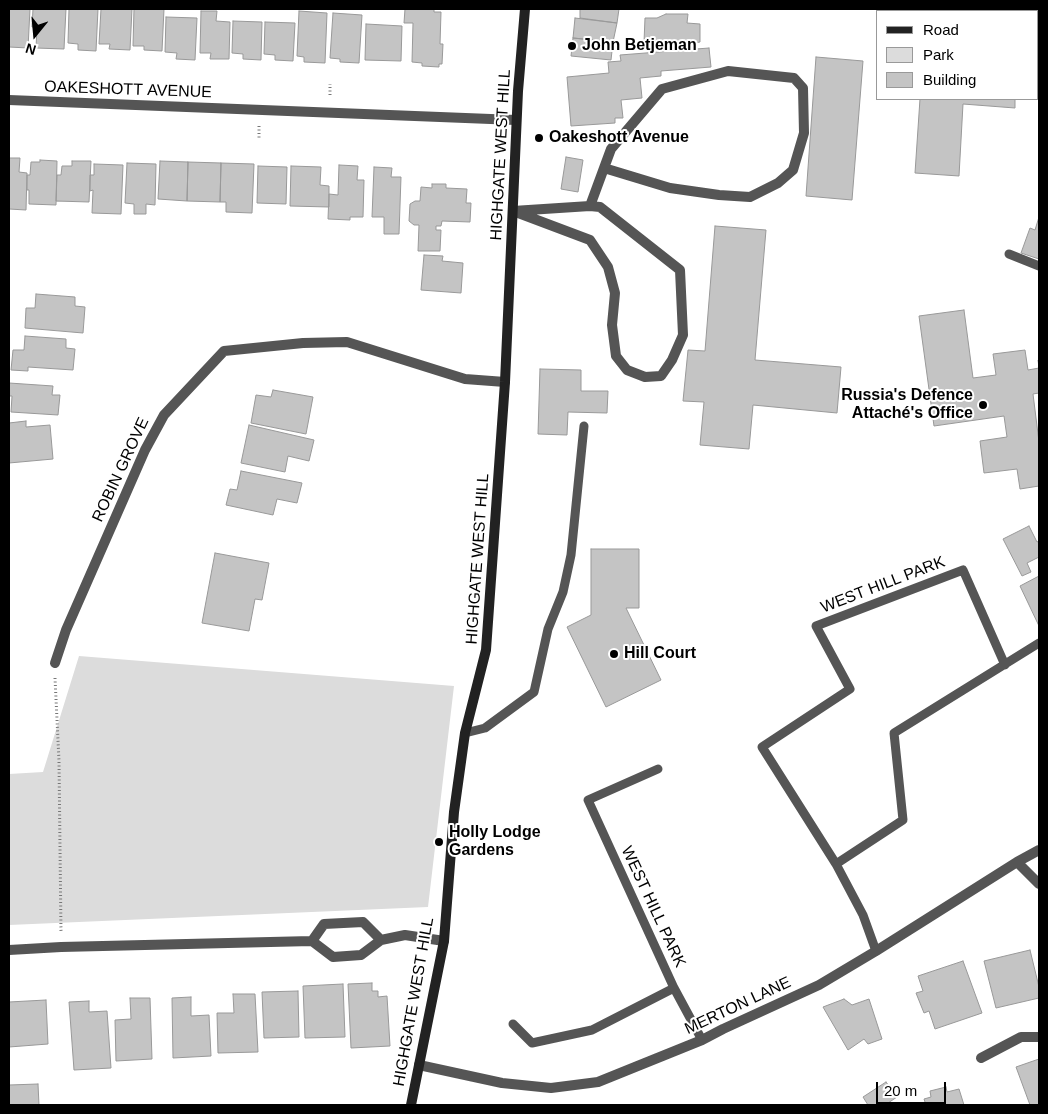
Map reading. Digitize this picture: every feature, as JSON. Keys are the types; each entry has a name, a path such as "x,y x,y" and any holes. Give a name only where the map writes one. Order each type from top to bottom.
{"street":[{"name":"HIGHGATE WEST HILL","path":"410,1105 444,940 454,812 466,733 486,650 505,382 516,120 525,9"},
{"path":"590,206 604,168 611,149 662,88 728,71 794,78 803,88 804,133 793,170 778,183 750,197 670,188 604,168"},
{"name":"OAKESHOTT AVENUE","path":"9,100 516,120"},
{"path":"600,207 680,270 683,335 672,360 661,376 645,377 627,370 616,356 612,326 614,293 608,267 590,240 513,211 600,207"},
{"name":"ROBIN GROVE","path":"55,663 66,630 144,450 164,415 224,351 303,343 347,342 465,379 505,382"},
{"name":"MERTON LANE","path":"419,1065 502,1083 551,1088 598,1082 702,1040 819,985 1039,850"},
{"path":"1017,862 1039,884"},
{"path":"312,941 324,924 363,922 381,940"},
{"path":"9,950 312,941 333,957 361,955 381,940 405,935 444,940"},
{"path":"981,1058 1021,1038 1039,1036"}],"lane":[{"path":"1008,254 1039,266"},
{"path":"466,733 485,728 534,692 548,629 563,592 571,555 584,426"},
{"name":"WEST HILL PARK","path":"876,951 863,915 836,864 762,747 850,689 816,626 963,570 1005,665"},
{"path":"836,864 903,820 894,733 1039,644"},
{"name":"WEST HILL PARK","path":"658,769 588,800 674,988 702,1040"},
{"name":"WEST HILL PARK","path":"514,1024 532,1043 592,1030 674,988"}],"path":[{"path":"55,663 61,947"}],"green space":[{"path":"79,656 454,686 428,907 9,925 9,774 43,772"}],"building":[{"path":"9,9 30,9 28,48 9,47"},
{"path":"33,9 66,9 64,49 36,48 37,27 32,27"},
{"path":"69,9 98,9 96,51 78,50 78,44 68,43"},
{"path":"101,9 132,9 130,50 109,49 110,44 99,44"},
{"path":"134,9 164,9 162,51 144,50 144,46 133,46"},
{"path":"405,9 434,9 434,12 441,12 440,44 443,44 442,64 439,64 439,67 422,66 422,63 412,62 413,23 404,23"},
{"path":"580,9 619,9 617,23 580,18"},
{"path":"201,11 217,11 216,21 230,22 229,59 210,59 211,53 200,53"},
{"path":"299,11 327,13 325,63 304,62 304,57 297,56"},
{"path":"333,13 362,15 359,63 340,62 340,59 330,58"},
{"path":"666,14 688,14 687,23 700,24 700,42 688,44 644,42 645,18 657,18"},
{"path":"166,17 197,18 195,60 176,59 177,53 165,52"},
{"path":"575,18 617,23 613,42 573,38"},
{"path":"233,21 262,22 261,60 243,59 243,54 232,53"},
{"path":"265,22 295,23 293,61 275,60 275,55 264,54"},
{"path":"366,24 402,26 401,61 365,60"},
{"path":"573,38 613,42 611,60 571,56"},
{"path":"709,48 711,67 661,71 661,76 640,78 642,98 621,100 623,118 615,118 615,123 571,126 567,77 609,73 608,62 621,61 620,55"},
{"path":"816,57 863,61 852,200 806,196"},
{"path":"920,100 1015,100 1015,108 963,104 959,176 915,173"},
{"path":"566,157 583,160 578,192 561,189"},
{"path":"9,158 20,158 19,172 27,173 26,210 9,209"},
{"path":"40,160 57,161 56,205 29,204 27,175 30,175 31,162 40,162"},
{"path":"72,161 91,161 89,202 56,201 57,175 61,175 62,166 72,166"},
{"path":"160,161 188,162 187,201 158,199"},
{"path":"188,162 221,163 220,202 187,201"},
{"path":"127,163 156,164 155,205 146,204 146,214 134,214 134,204 125,203"},
{"path":"221,163 254,164 252,213 226,212 226,202 220,202"},
{"path":"94,164 123,165 121,214 92,213 93,190 90,191 90,175 94,175"},
{"path":"339,165 358,166 357,180 364,180 363,217 350,217 350,220 328,219 329,194 338,195"},
{"path":"258,166 287,167 286,204 257,203"},
{"path":"291,166 321,167 320,185 329,186 329,207 290,206"},
{"path":"374,167 392,168 391,177 401,177 399,234 384,234 384,217 372,217"},
{"path":"432,184 446,184 446,188 467,189 466,203 471,203 470,222 442,221 441,226 436,226 436,230 441,230 440,251 418,251 419,225 414,225 409,221 410,204 420,201 421,187 432,188"},
{"path":"1039,217 1039,259 1021,253 1030,228 1035,230"},
{"path":"715,226 766,230 755,360 841,367 837,413 753,405 749,449 700,445 704,402 683,401 688,350 705,351"},
{"path":"424,255 443,256 442,261 463,263 461,293 421,290"},
{"path":"36,294 75,297 75,306 85,307 83,333 25,328 26,308 35,308"},
{"name":"Russia's Defence Attaché's Office","path":"964,310 973,378 996,375 993,354 1025,350 1028,370 1039,368 1039,393 1033,394 1039,442 1039,486 1020,489 1017,469 984,473 980,441 1007,437 1004,416 934,426 919,316"},
{"path":"25,336 66,339 66,348 75,349 73,370 28,367 28,371 11,370 13,350 24,350"},
{"path":"540,369 581,370 581,391 608,391 607,413 568,412 567,435 538,434"},
{"path":"9,383 53,386 52,395 60,395 58,415 11,412 12,396 9,396"},
{"path":"273,390 313,397 306,434 251,423 256,395 271,397"},
{"path":"26,421 26,427 50,425 53,459 9,463 9,423"},
{"path":"249,425 314,440 309,461 288,456 285,472 241,463"},
{"path":"241,471 302,483 297,503 277,499 273,515 226,505 230,489 237,490"},
{"path":"1029,526 1037,542 1039,541 1039,557 1027,563 1031,572 1022,576 1003,539"},
{"name":"Hill Court","path":"591,549 639,549 639,608 626,608 661,680 606,707 567,627 591,615"},
{"path":"215,553 269,563 262,600 255,599 249,631 202,623"},
{"path":"1039,576 1039,626 1020,586"},
{"path":"1030,950 1039,987 1039,998 996,1008 984,961"},
{"path":"963,961 982,1013 935,1029 929,1011 924,1013 916,993 923,991 918,976"},
{"path":"372,983 372,991 378,991 378,997 387,996 390,1046 351,1048 348,984"},
{"path":"343,984 345,1037 305,1038 303,986"},
{"path":"298,991 299,1037 264,1038 262,992"},
{"path":"233,994 255,994 258,1052 218,1053 217,1013 234,1013"},
{"path":"191,997 191,1016 209,1015 211,1056 173,1058 172,998"},
{"path":"130,998 150,998 152,1059 116,1061 115,1020 131,1019"},
{"path":"844,999 852,1005 869,999 882,1039 868,1044 864,1039 848,1050 823,1007"},
{"path":"46,1000 48,1044 9,1047 9,1002"},
{"path":"89,1001 89,1012 107,1011 111,1068 74,1070 69,1002"},
{"path":"1039,1059 1039,1105 1030,1105 1016,1067"},
{"path":"886,1082 897,1097 885,1105 868,1105 863,1097"},
{"path":"38,1084 39,1105 9,1105 9,1085"},
{"path":"946,1087 947,1092 959,1089 964,1105 926,1105 924,1099 931,1097 930,1091"}],"place":[{"name":"John Betjeman","path":"572,46"},
{"name":"Oakeshott Avenue","path":"539,138"},
{"name":"Russia's Defence Attaché's Office","path":"983,405"},
{"name":"Hill Court","path":"614,654"},
{"name":"Holly Lodge Gardens","path":"439,842"}]}
